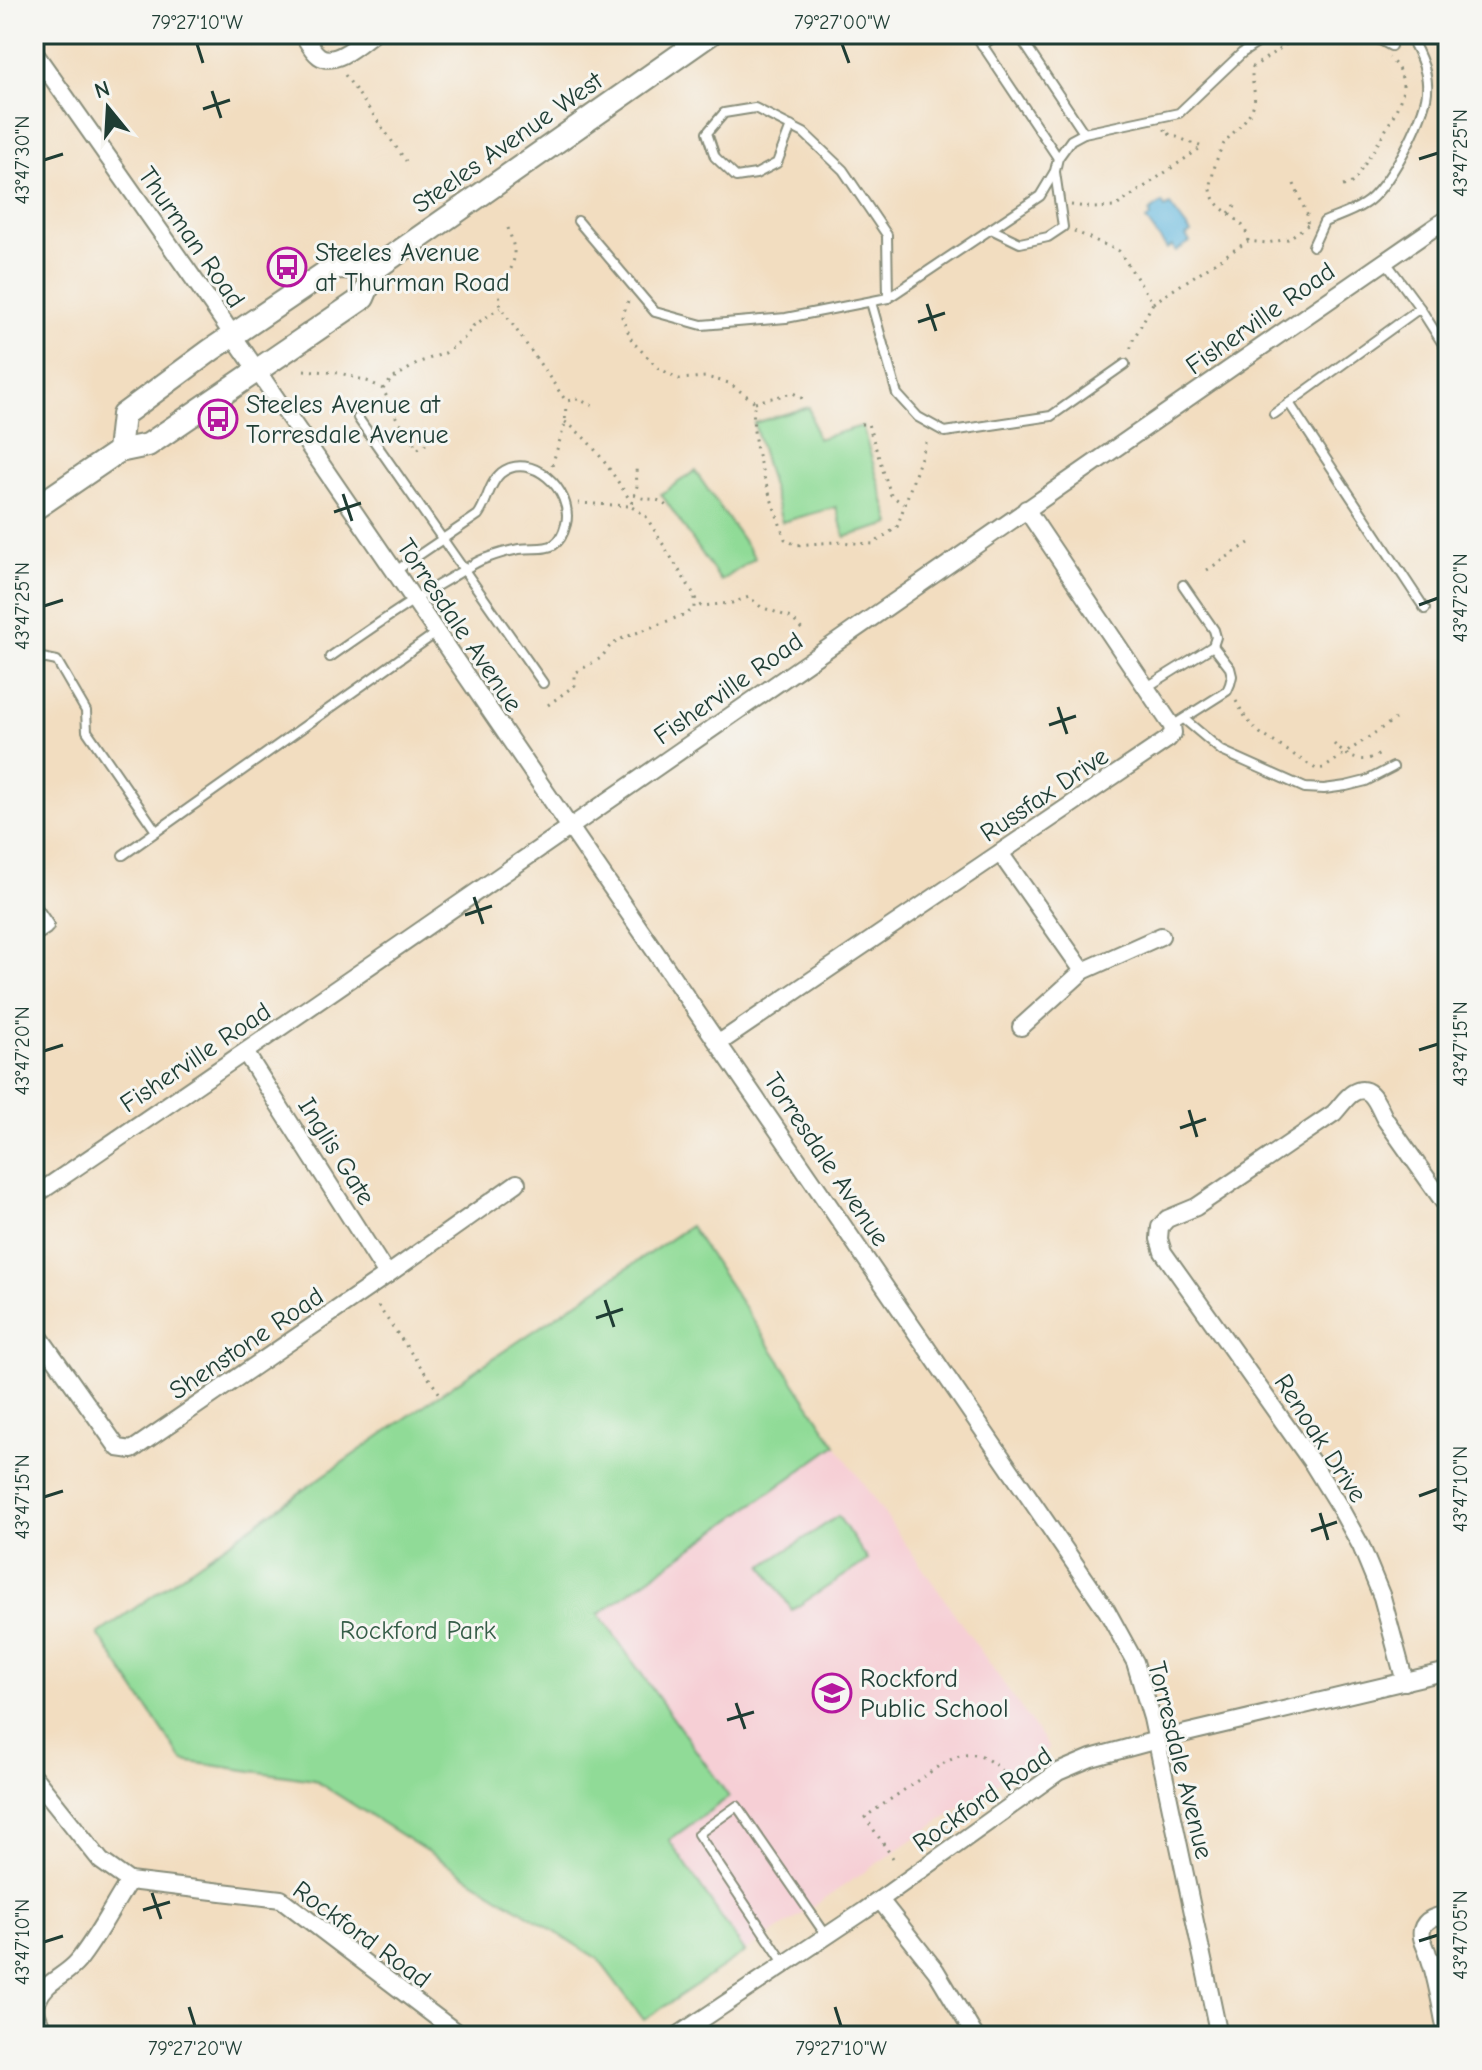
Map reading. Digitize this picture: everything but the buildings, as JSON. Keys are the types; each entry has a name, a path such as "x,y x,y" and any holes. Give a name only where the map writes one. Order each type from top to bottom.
{"main road":[{"name":"Steeles Avenue West","path":"34,509 119,451 148,445 363,298 376,268 710,34"},
{"path":"119,451 123,415 232,336 334,267 376,268"}],"street":[{"path":"303,34 320,57 327,59 340,56 372,34"},
{"name":"Thurman Road","path":"34,52 256,370"},
{"name":"Fisherville Road","path":"34,1196 1448,218"},
{"name":"Torresdale Avenue","path":"256,370 1107,1611 1135,1662 1157,1740 1219,2036"},
{"path":"1026,509 1146,688 1178,722"},
{"name":"Russfax Drive","path":"719,1043 1168,739 1178,722"},
{"path":"1000,853 1083,971"},
{"path":"34,910 45,926 34,933"},
{"path":"1021,1027 1083,971 1161,936"},
{"name":"Inglis Gate","path":"245,1052 387,1275"},
{"name":"Renoak Drive","path":"1405,1682 1382,1597 1361,1546 1311,1461 1163,1252 1159,1239 1160,1227 1167,1219 1196,1207 1334,1113 1352,1093 1363,1090 1371,1093 1385,1119 1448,1208"},
{"name":"Shenstone Road","path":"34,1329 118,1448 132,1450 517,1183"},
{"name":"Rockford Road","path":"684,2034 880,1900 1058,1772 1091,1758 1157,1740 1448,1671"},
{"path":"34,1777 101,1861 129,1881 99,1932 76,1963 47,1985 38,2001 36,2010 46,2036"},
{"name":"Rockford Road","path":"129,1881 281,1899 461,2036"},
{"path":"880,1900 936,1971 975,2036"},
{"path":"1447,2036 1422,1930 1433,1917 1448,1914"}],"lane":[{"path":"975,34 1058,158"},
{"path":"982,45 999,34"},
{"path":"1018,34 1084,133"},
{"path":"578,221 655,312 702,325 786,318 888,298 1040,196 1055,171 1058,158 1071,140 1084,133 1179,113 1242,53 1271,34"},
{"path":"1369,34 1391,46"},
{"path":"1313,246 1324,222 1367,203 1390,178 1422,113 1427,91 1423,65 1408,34"},
{"path":"791,126 777,163 756,174 736,177 715,157 707,133 724,113 755,108 791,126 804,133 843,170 887,235 888,298"},
{"path":"991,229 1020,243 1048,237 1063,227 1055,171"},
{"path":"1386,261 1448,352"},
{"path":"871,302 897,394 918,417 945,432 1051,416 1125,364"},
{"path":"1274,414 1420,308"},
{"path":"1289,403 1425,609"},
{"path":"358,418 543,683"},
{"path":"330,657 414,600 483,559 521,549 551,547 561,538 567,520 560,490 538,471 512,467 494,480 486,504 478,515 394,572"},
{"path":"1146,688 1213,646 1216,637 1214,630 1183,585"},
{"path":"123,855 436,633"},
{"path":"1213,646 1230,668 1232,676 1227,691 1178,722 1222,751 1305,788 1346,786 1366,781 1393,767"},
{"path":"34,653 37,657 57,661 86,711 87,731 156,831"},
{"path":"785,1964 698,1834 737,1806 827,1936"}],"path":[{"path":"1248,241 1248,233 1238,219 1213,199 1209,185 1223,145 1241,127 1254,106 1253,67 1301,34"},
{"path":"1343,186 1355,180 1399,103 1403,87 1400,73 1387,56"},
{"path":"345,75 406,161"},
{"path":"1060,205 1115,207 1202,147 1164,132 1179,113"},
{"path":"1294,184 1308,217 1307,224"},
{"path":"1229,213 1237,203"},
{"path":"1125,364 1133,340 1153,303 1248,241 1267,243 1288,239 1307,224 1324,222"},
{"path":"1063,227 1119,251 1153,303"},
{"path":"508,228 514,256 512,269 502,280 498,291 501,308 566,401 565,422 551,467"},
{"path":"633,286 622,317 632,341 658,368 679,379 706,377 729,383 755,402 793,393 801,397 804,403"},
{"path":"383,389 392,379 420,362 445,353 467,336 473,326 501,308"},
{"path":"304,370 340,373 383,389 396,417 418,449 426,444"},
{"path":"566,401 578,399 595,407"},
{"path":"755,402 755,439 785,539 796,545 835,542 873,544 897,527 932,425"},
{"path":"565,422 600,456 631,504 645,515 701,606 732,603 749,597 761,607 792,618 804,632"},
{"path":"861,424 868,424 891,495 904,505"},
{"path":"631,504 637,486 636,467"},
{"path":"634,495 643,500 663,501 669,509"},
{"path":"574,502 631,504"},
{"path":"1207,570 1249,543"},
{"path":"1225,559 1229,565"},
{"path":"548,705 575,685 575,673 601,658 610,646 694,609 694,594"},
{"path":"1236,701 1247,720 1260,733 1316,769 1324,768 1395,719"},
{"path":"1334,744 1344,754 1358,760 1371,759 1380,754"},
{"path":"378,1306 440,1394"},
{"path":"893,1858 865,1817 951,1758 980,1756 991,1760 1009,1778"}],"shaded area":[{"name":"Rockford Public School","path":"836,1445 1049,1748 745,1952 669,1840 728,1797 598,1614"}],"green space":[{"path":"809,407 817,439 862,426 891,524 845,537 836,507 782,522 754,423"},
{"path":"695,471 755,558 721,581 661,494"},
{"name":"Rockford Park","path":"690,1226 836,1445 599,1614 729,1797 669,1840 745,1952 644,2020 598,1959 314,1780 183,1761 98,1634 440,1394"},
{"path":"838,1516 868,1560 792,1610 763,1566"}],"water":[{"path":"1162,203 1165,208 1170,205 1191,233 1186,236 1190,242 1176,251 1172,246 1167,249 1146,220 1151,216 1149,212"}],"place":[{"name":"Steeles Avenue at Thurman Road","path":"287,267"},
{"name":"Steeles Avenue at Torresdale Avenue","path":"218,419"},
{"name":"Rockford Public School","path":"832,1693"}]}
